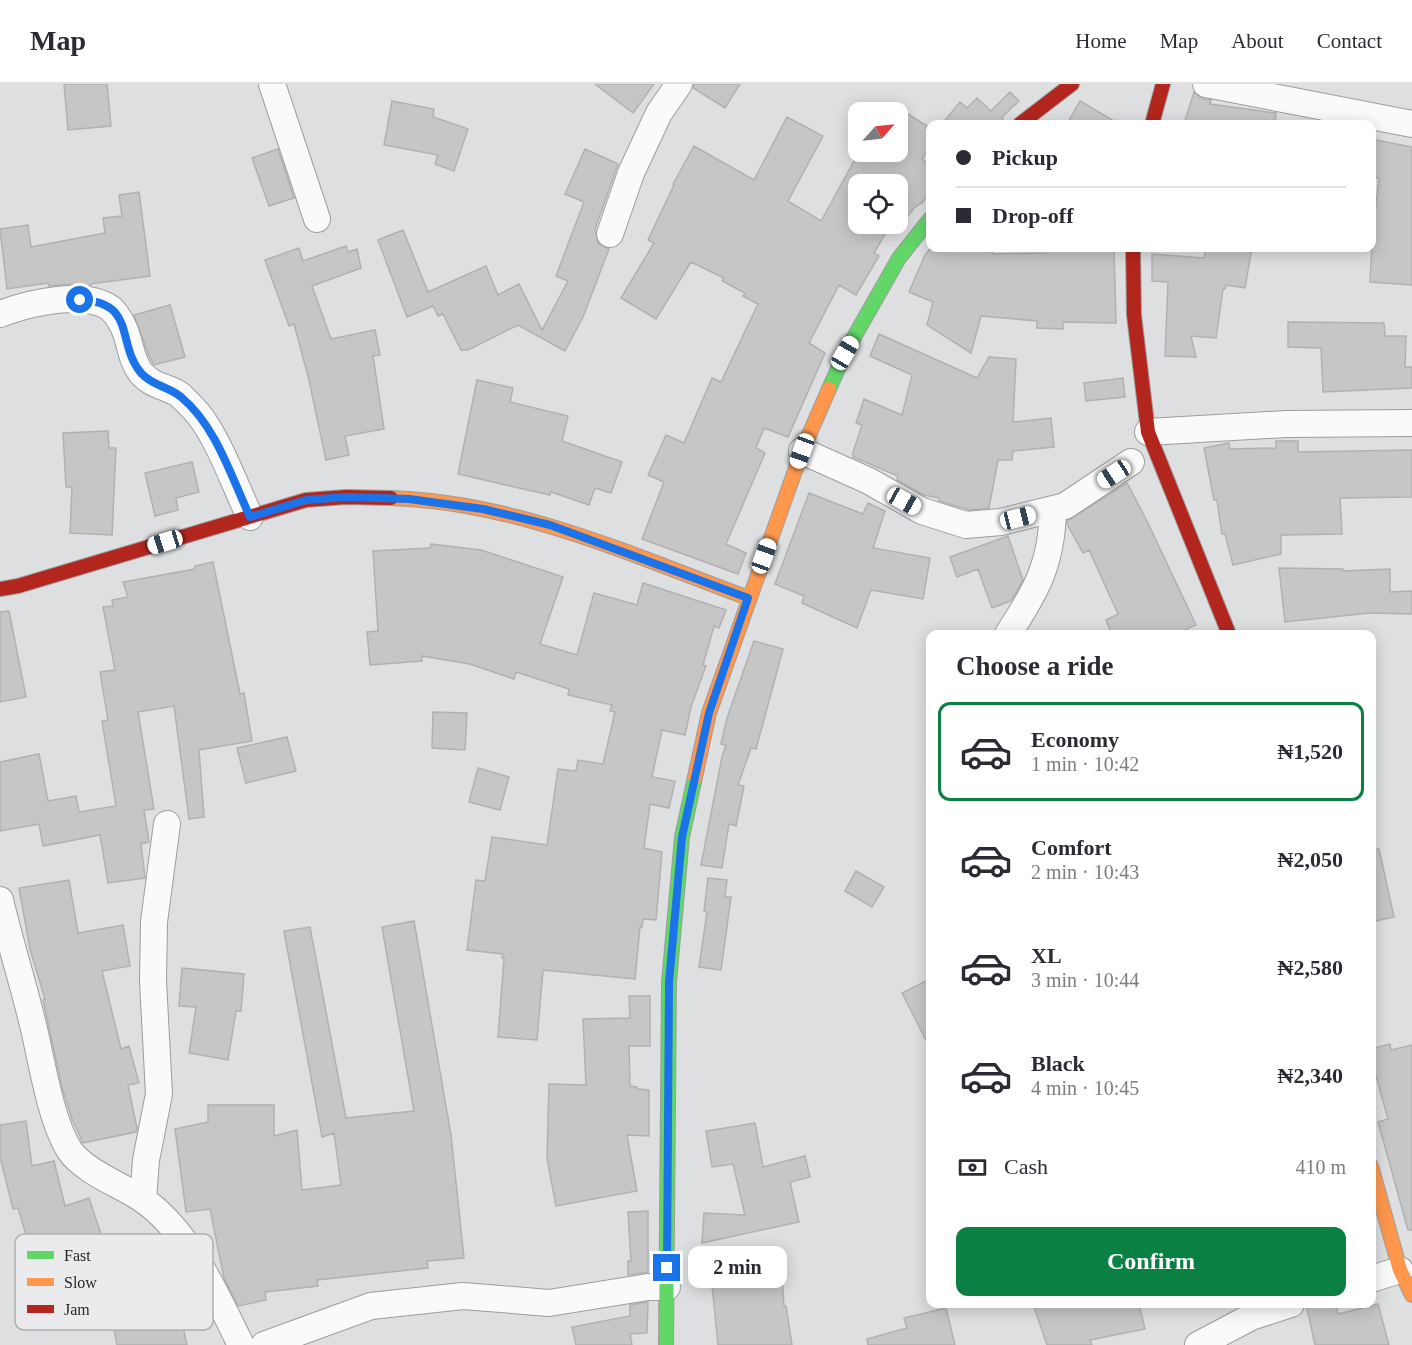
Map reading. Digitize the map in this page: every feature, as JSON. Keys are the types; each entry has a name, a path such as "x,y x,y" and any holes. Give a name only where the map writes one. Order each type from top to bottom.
{"street":[{"path":"273,84 317,219"},
{"path":"610,234 631,173 659,113 680,84"},
{"path":"1025,120 1072,84"},
{"path":"1153,120 1163,84"},
{"path":"1206,84 1412,124"},
{"path":"666,1345 669,982 682,837 709,713 802,451 845,353 898,258 926,224"},
{"path":"1133,252 1134,315 1148,432 1226,630"},
{"path":"0,314 21,306 63,299 96,301 112,309 124,327 134,362 142,374 154,385 179,395 196,411 209,429 250,517"},
{"path":"1148,432 1286,424 1412,423"},
{"path":"802,451 869,481 922,511 966,525 1001,522 1065,507 1131,462"},
{"path":"0,589 18,586 306,500 346,497 409,499 483,509 550,525 748,598"},
{"path":"1011,630 1026,607 1047,561 1053,535 1053,509"},
{"path":"143,1200 146,1160 159,1094 154,992 154,922 168,824"},
{"path":"0,900 57,1123 71,1152 95,1173 143,1200 177,1234"},
{"path":"1376,1184 1400,1270 1412,1295"},
{"path":"1376,1277 1400,1270"},
{"path":"213,1287 241,1345"},
{"path":"264,1345 371,1306 463,1296 549,1303 648,1287 667,1287"},
{"path":"1198,1345 1251,1317 1279,1308"}],"building":[{"path":"64,84 107,84 111,126 68,130"},
{"path":"595,84 654,84 633,113"},
{"path":"694,84 740,84 725,108 693,88"},
{"path":"1010,92 1019,101 1003,116 1002,120 945,120 960,102 967,108 977,98 991,111"},
{"path":"1194,92 1203,99 1211,100 1210,104 1276,113 1275,120 1185,120"},
{"path":"392,101 434,109 433,117 468,129 454,171 435,164 438,155 384,145"},
{"path":"1080,101 1112,120 1069,120"},
{"path":"908,114 926,125 926,153 922,159 926,162 926,197 908,216 908,174 848,174 848,234 885,234 874,253 879,256 856,295 839,285 809,343 825,353 788,437 764,428 756,448 765,453 726,544 746,553 738,574 642,539 664,482 648,475 666,435 684,443 712,378 721,382 758,304 743,296 745,293 722,281 724,278 691,262 656,319 621,298 654,243 648,240 673,184 694,146 754,180 787,117 823,136 788,201 821,221 853,162 908,162"},
{"path":"1376,140 1412,147 1412,285 1370,282 1372,252 1376,252 1376,205 1379,178 1376,178"},
{"path":"278,149 294,198 269,206 252,158"},
{"path":"585,149 618,164 595,229 598,243 609,249 583,317 565,351 518,325 468,350 461,350 443,314 438,316 433,306 407,317 378,240 403,230 428,292 486,266 498,295 519,284 542,330 568,281 556,276 584,202 565,194"},
{"path":"139,192 150,276 90,284 91,286 70,284 49,286 48,283 7,289 0,229 28,225 31,247 105,233 103,218 122,216 119,195"},
{"path":"346,246 348,252 357,249 361,268 312,286 331,339 375,330 380,355 373,356 384,429 345,436 349,455 326,460 294,324 289,326 265,260 299,248 303,261"},
{"path":"928,252 993,252 992,254 1114,252 1116,323 1063,322 1063,329 1037,328 1037,321 981,316 971,353 927,325 933,302 909,292"},
{"path":"1205,252 1251,252 1245,288 1226,285 1223,289 1216,338 1191,336 1196,357 1165,356 1168,282 1152,281 1152,254 1204,258"},
{"path":"170,305 185,357 154,365 134,315"},
{"path":"1288,322 1384,323 1385,336 1406,336 1405,367 1412,367 1412,388 1323,392 1321,348 1288,347"},
{"path":"879,334 977,378 989,357 1016,359 1013,422 1051,418 1054,447 1013,451 1012,460 998,460 989,508 970,510 924,495 897,480 898,476 853,457 862,425 856,423 864,399 902,415 912,375 870,356"},
{"path":"1123,378 1125,397 1086,401 1084,383"},
{"path":"477,380 513,388 510,402 568,416 562,441 622,462 611,493 595,488 589,505 551,492 550,495 458,474"},
{"path":"108,431 109,448 116,448 112,535 70,533 72,487 66,487 63,433"},
{"path":"1276,441 1298,441 1298,452 1412,450 1412,497 1340,498 1342,534 1281,535 1281,554 1233,565 1225,534 1222,534 1217,500 1214,500 1204,448 1229,443 1230,449 1276,448"},
{"path":"192,462 199,492 176,498 178,510 155,516 145,473"},
{"path":"1127,483 1196,625 1185,630 1110,630 1106,620 1118,614 1089,550 1083,553 1067,521"},
{"path":"809,493 863,514 868,503 885,511 873,548 930,558 923,599 871,590 857,628 802,603 804,596 775,584"},
{"path":"1008,536 1023,580 1011,601 992,608 978,569 957,577 950,557"},
{"path":"431,544 481,550 563,577 540,644 577,655 594,593 637,605 643,583 726,610 719,628 714,626 703,665 706,666 691,707 685,735 662,730 652,777 675,781 669,808 650,804 644,848 662,852 656,920 643,919 642,927 640,927 635,979 543,970 537,1040 498,1037 503,954 467,950 476,880 485,881 492,837 547,845 558,769 576,771 578,760 603,764 615,712 610,711 612,705 568,695 569,689 516,672 514,679 470,664 422,656 422,661 370,665 367,632 378,631 373,551 430,548"},
{"path":"213,562 240,694 244,693 252,741 199,750 204,817 189,819 174,706 138,712 154,809 144,810 149,842 141,844 145,878 108,883 100,835 43,846 39,824 0,831 0,762 39,754 48,801 76,796 79,812 116,806 102,721 108,720 100,672 115,670 103,607 113,606 112,600 128,597 123,582 195,569 195,566"},
{"path":"1279,568 1343,569 1343,571 1390,569 1390,592 1412,591 1412,614 1370,613 1285,622"},
{"path":"9,611 26,697 0,702 0,612"},
{"path":"754,641 783,649 756,749 751,748 738,785 744,786 736,826 729,824 722,868 701,865 726,745 721,744 727,718"},
{"path":"433,712 467,713 465,750 432,748"},
{"path":"287,737 296,771 246,783 237,748"},
{"path":"478,768 509,777 500,810 469,802"},
{"path":"1376,849 1379,849 1394,917 1376,921"},
{"path":"856,871 884,887 872,907 845,891"},
{"path":"708,878 727,880 725,897 731,897 721,970 699,967 707,912 704,911"},
{"path":"69,880 78,933 123,925 130,966 102,971 121,1049 129,1046 139,1083 128,1085 136,1132 83,1143 62,1088 43,1000 45,999 30,949 19,888"},
{"path":"414,921 451,1135 464,1258 427,1261 428,1268 317,1280 318,1286 265,1292 266,1300 238,1306 224,1278 210,1209 186,1212 175,1129 208,1122 208,1105 274,1105 274,1136 297,1130 302,1190 341,1185 334,1133 322,1137 284,931 310,927 346,1118 414,1111 382,927"},
{"path":"182,968 244,974 241,1011 236,1011 228,1060 189,1053 196,1007 179,1006"},
{"path":"926,981 926,1040 902,993"},
{"path":"629,996 650,996 650,1046 629,1046 630,1086 649,1090 649,1136 627,1135 637,1191 556,1206 547,1158 549,1084 586,1085 583,1019 630,1018"},
{"path":"1390,1044 1391,1050 1412,1045 1412,1230 1408,1230 1378,1122 1388,1119 1376,1076 1376,1048"},
{"path":"26,1121 32,1166 54,1161 65,1206 89,1198 101,1234 26,1234 18,1208 13,1209 0,1157 0,1125"},
{"path":"755,1123 763,1167 805,1156 810,1177 790,1182 799,1222 702,1243 704,1213 745,1215 733,1164 712,1167 706,1131"},
{"path":"648,1211 648,1272 628,1275 628,1261 631,1261 628,1212"},
{"path":"781,1261 784,1306 786,1306 792,1345 718,1345 710,1265"},
{"path":"648,1302 647,1333 630,1334 632,1345 576,1345 572,1327 630,1316 630,1305"},
{"path":"1378,1304 1389,1345 1315,1345 1307,1308 1337,1308 1338,1314 1362,1308 1376,1308"},
{"path":"946,1308 955,1345 868,1345 867,1339 907,1328 904,1318"},
{"path":"1034,1308 1140,1308 1145,1329 1090,1340 1092,1345 1047,1345"},
{"path":"114,1330 184,1330 187,1345 117,1345"}],"traffic: fast":[{"path":"829,389 845,353 899,258 926,224"},
{"path":"666,1345 669,982 682,837 695,777"}],"traffic: slow":[{"path":"695,777 709,713 802,451 829,389"},
{"path":"391,498 483,509 528,520 573,533 748,598"},
{"path":"1376,1184 1400,1270 1412,1295"}],"traffic: jam":[{"path":"1025,120 1072,84"},
{"path":"1153,120 1163,84"},
{"path":"1133,252 1134,315 1148,432 1227,630"},
{"path":"0,589 18,586 306,500 346,497 391,498"}],"route":[{"path":"80,300 96,301 112,309 124,327 134,362 142,374 154,385 179,395 196,411 209,429 250,517 306,500 346,497 409,499 483,509 550,525 748,598 709,713 682,837 669,982 667,1268"}]}
